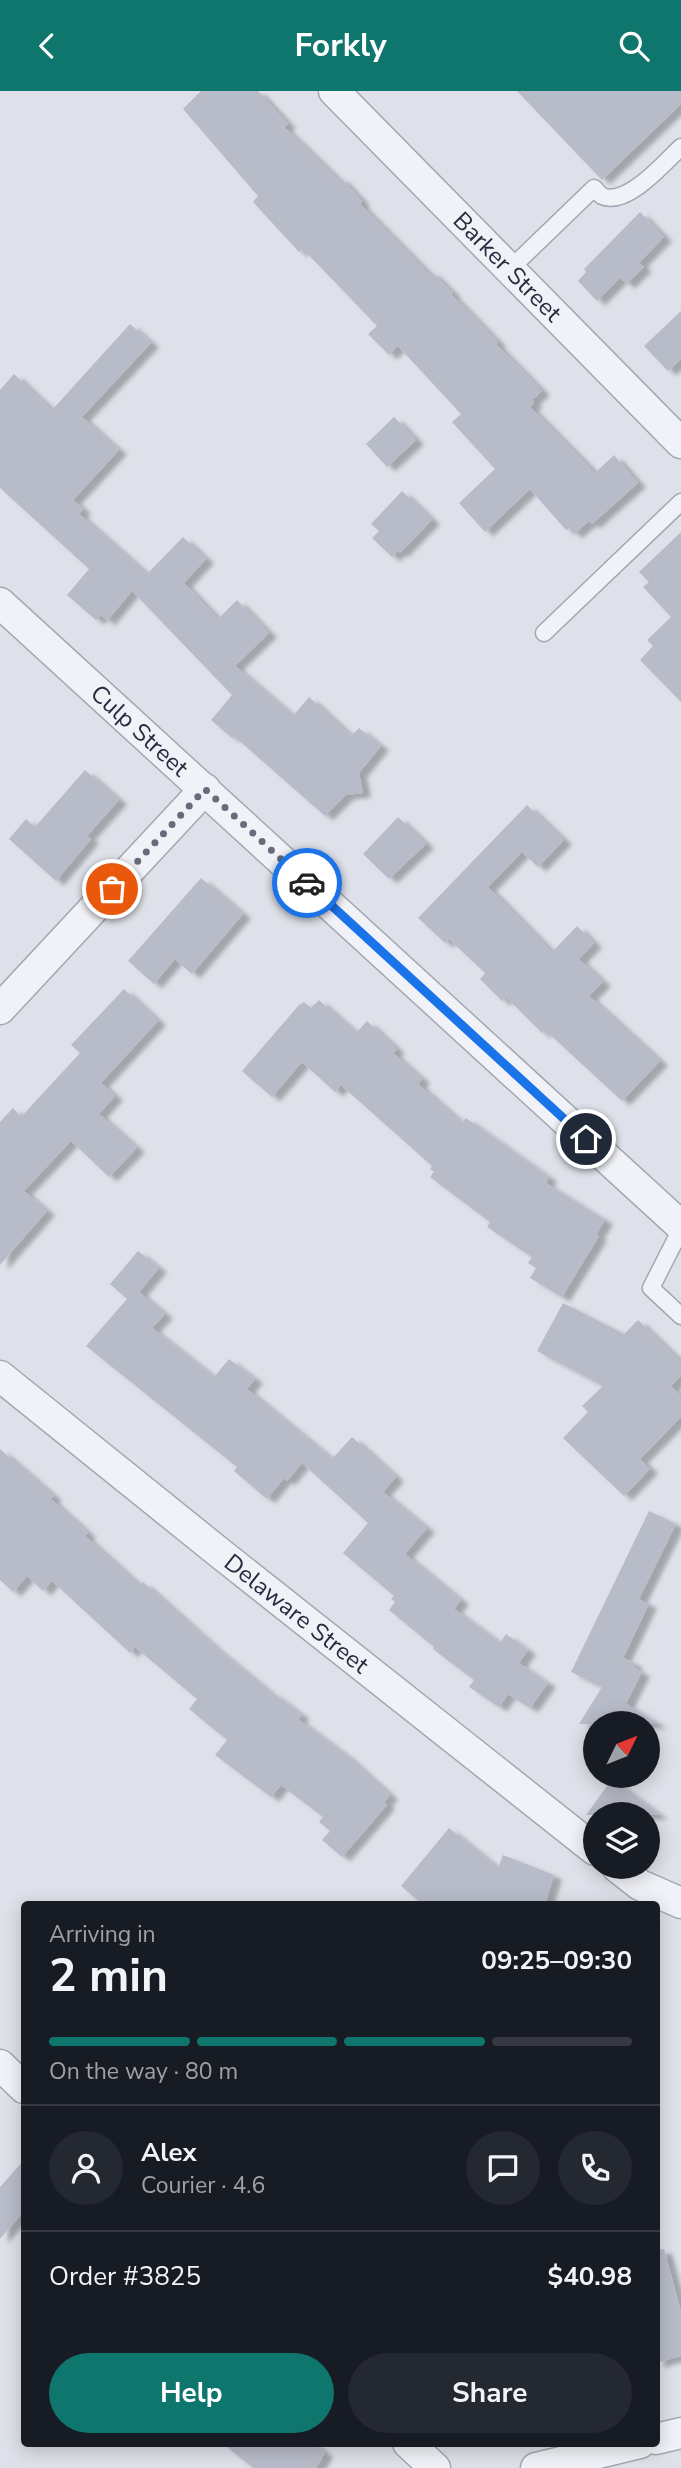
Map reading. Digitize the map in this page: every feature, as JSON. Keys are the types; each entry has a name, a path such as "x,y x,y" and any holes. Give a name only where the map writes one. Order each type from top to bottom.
{"street":[{"name":"Barker Street","path":"334,91 681,443"},
{"name":"Culp Street","path":"0,603 681,1227"},
{"path":"0,1009 205,789"},
{"name":"Delaware Street","path":"0,1376 221,1555 583,1841"},
{"path":"632,1879 681,1903"},
{"path":"660,2438 681,2433"},
{"path":"412,2447 435,2468"},
{"path":"536,2468 623,2447"}],"lane":[{"path":"510,269 594,188 603,196 614,198 627,194 681,147"},
{"path":"544,633 681,502"},
{"path":"681,1227 651,1289 681,1316"}],"building":[{"path":"201,91 258,91 288,124 284,127 338,179 340,177 362,201 360,204 429,274 431,271 453,293 451,294 498,342 496,344 542,391 532,400 534,403 530,407 595,473 614,455 638,483 592,524 589,521 574,534 569,528 566,530 530,489 485,532 459,503 495,469 452,422 461,414 398,346 389,355 368,334 377,326 303,249 299,252 253,202 258,196 183,109"},
{"path":"517,91 681,91 681,104 602,180"},
{"path":"640,212 664,237 639,263 644,267 627,284 620,278 597,301 578,281 586,272 584,269"},
{"path":"681,311 681,359 668,371 644,346"},
{"path":"130,324 151,343 82,417 119,450 73,500 83,509 79,514 147,574 183,537 206,559 184,583 218,619 237,600 269,633 235,666 293,716 309,697 351,736 359,728 381,746 359,773 363,793 346,795 325,816 234,736 232,738 211,720 232,695 132,591 107,621 101,615 96,620 67,595 89,569 0,488 0,390 14,374 52,410"},
{"path":"394,417 416,440 387,467 366,444"},
{"path":"402,491 432,520 400,553 398,551 392,557 372,538 379,531 371,524"},
{"path":"681,532 681,702 640,660 653,646 647,640 671,617 643,587 649,582 639,572"},
{"path":"85,770 119,800 87,836 91,839 56,881 9,839 26,819 35,827"},
{"path":"527,805 564,840 538,867 522,852 488,887 552,952 577,926 594,943 579,959 603,982 589,996 660,1061 622,1101 545,1030 542,1033 506,997 502,1001 480,979 485,973 449,939 445,943 418,918"},
{"path":"398,817 426,844 389,879 363,854"},
{"path":"201,878 243,914 192,974 175,959 154,984 128,961"},
{"path":"124,989 158,1021 101,1083 115,1096 99,1114 137,1148 109,1177 71,1141 24,1191 47,1211 0,1265 0,1122 13,1108 21,1117 80,1053 71,1045"},
{"path":"319,1000 356,1033 367,1021 397,1049 393,1053 422,1079 418,1084 462,1123 466,1118 549,1177 546,1183 605,1220 596,1235 599,1236 562,1297 530,1278 536,1268 528,1263 532,1257 487,1227 490,1222 430,1177 434,1172 430,1169 432,1166 341,1085 335,1092 302,1062 272,1097 242,1071 299,1005 304,1002 311,1008"},
{"path":"138,1251 159,1268 139,1292 165,1314 152,1328 214,1377 229,1359 255,1379 247,1389 332,1459 352,1437 396,1477 383,1492 427,1528 405,1554 461,1600 454,1609 500,1643 506,1634 528,1650 519,1663 548,1683 530,1708 508,1694 499,1707 469,1687 474,1680 433,1649 434,1647 389,1610 395,1602 391,1599 394,1596 343,1553 368,1523 302,1463 287,1481 284,1478 267,1499 234,1471 237,1467 86,1346 127,1299 110,1284"},
{"path":"563,1303 624,1334 638,1320 681,1362 681,1376 671,1386 681,1396 681,1417 640,1459 650,1469 624,1496 563,1438 588,1412 582,1406 603,1386 537,1351"},
{"path":"0,1449 54,1496 51,1499 88,1533 85,1536 139,1585 143,1582 215,1647 302,1715 298,1719 346,1755 390,1795 384,1802 387,1805 342,1857 322,1840 330,1831 319,1822 323,1817 281,1785 271,1797 215,1755 227,1740 189,1709 197,1699 135,1647 130,1653 52,1581 43,1591 27,1576 13,1592 0,1580"},
{"path":"649,1511 676,1524 639,1599 649,1604 623,1658 635,1663 633,1667 642,1672 626,1704 638,1711 587,1711 602,1687 571,1672"},
{"path":"605,1789 625,1789 643,1802 595,1802"},
{"path":"449,1828 498,1868 503,1855 554,1875 546,1901 418,1901 401,1886"},
{"path":"21,2163 21,2214 0,2239 0,2187"},
{"path":"664,2249 681,2311 681,2356 660,2362 660,2250"},
{"path":"227,2447 318,2447 325,2453 316,2468 253,2468"}],"way so far":[{"path":"112,889 205,789 307,883"}],"route":[{"path":"307,883 586,1139"}]}
